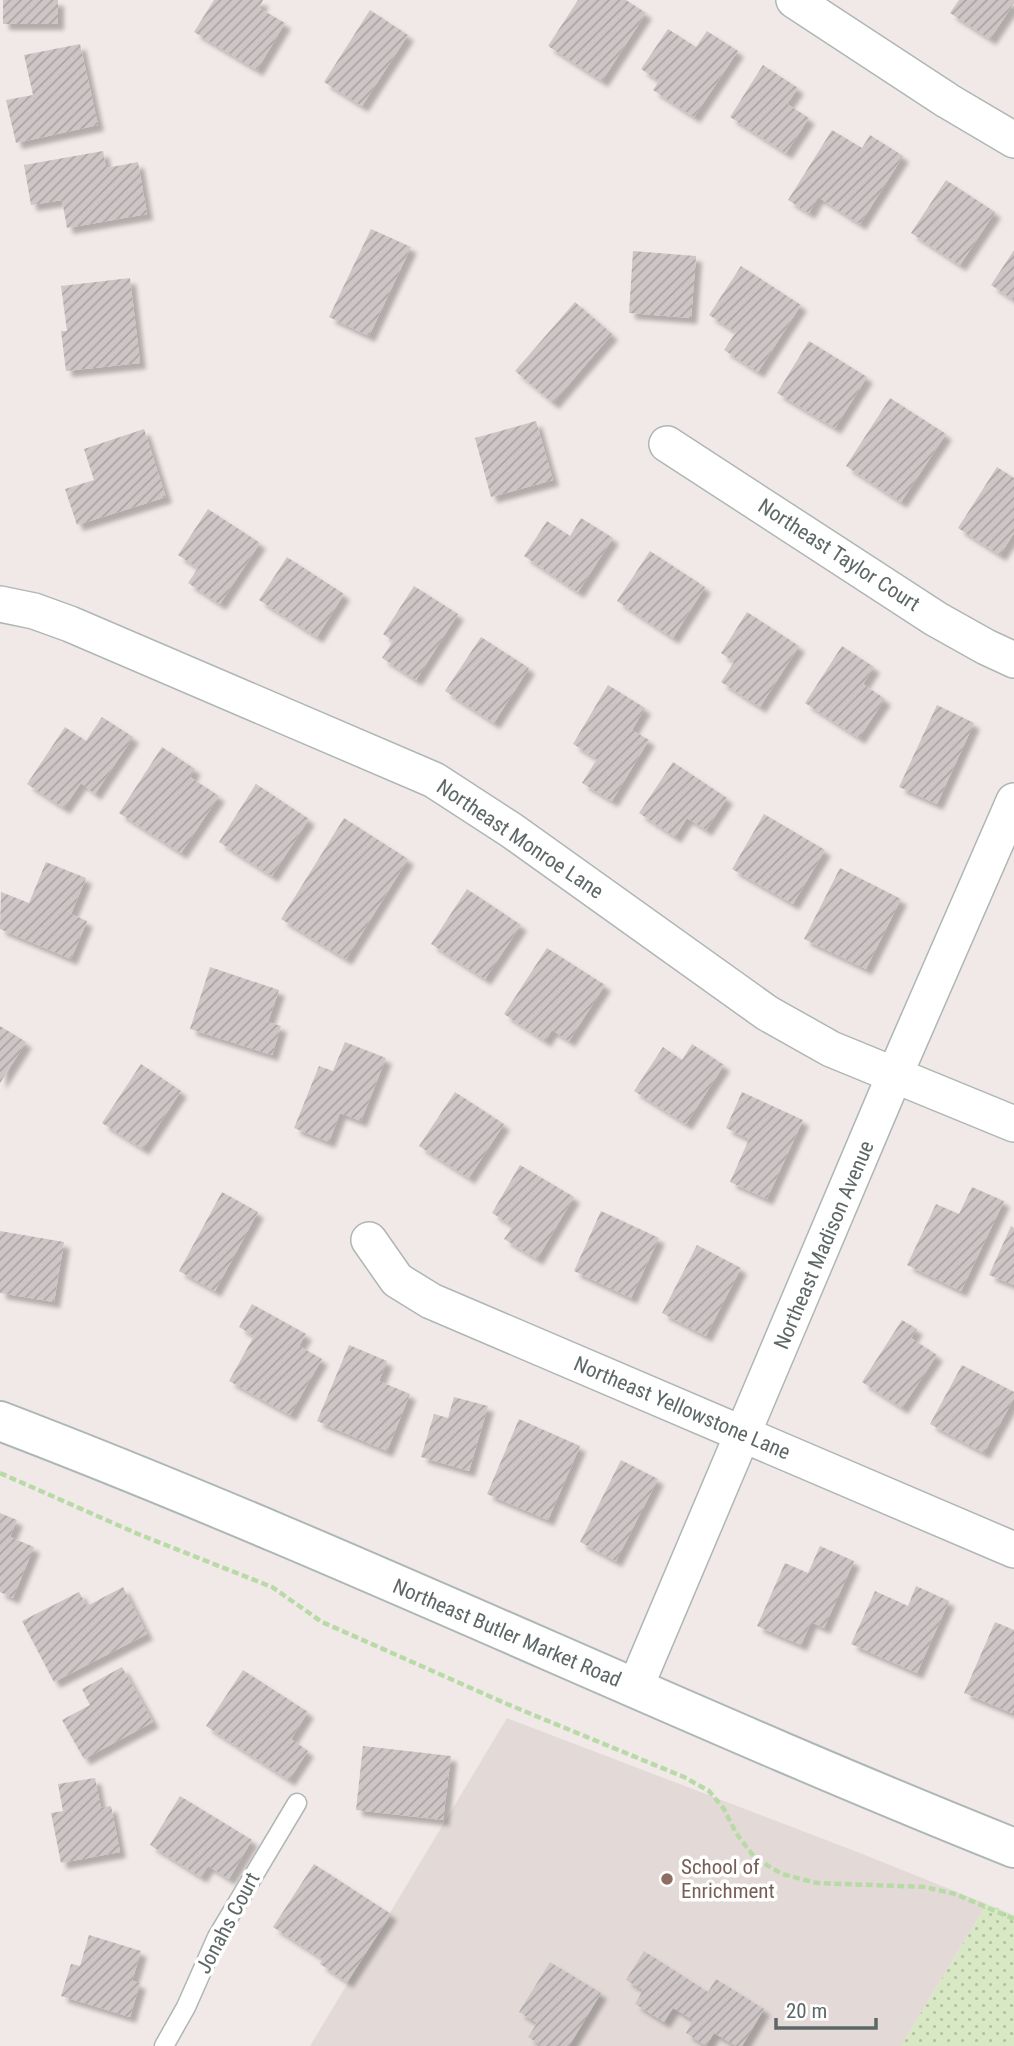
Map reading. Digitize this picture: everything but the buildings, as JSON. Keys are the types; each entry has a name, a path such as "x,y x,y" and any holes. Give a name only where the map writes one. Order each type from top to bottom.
{"main road":[{"name":"Northeast Butler Market Road","path":"0,1421 258,1526 797,1759 1014,1848"}],"street":[{"path":"794,0 948,101 1014,140"},
{"name":"Northeast Taylor Court","path":"667,444 936,619 1014,660"},
{"name":"Northeast Monroe Lane","path":"0,604 34,611 70,624 434,780 510,830 767,1013 831,1049 1014,1124"},
{"name":"Northeast Madison Avenue","path":"635,1688 895,1074 1014,802"},
{"name":"Northeast Yellowstone Lane","path":"369,1240 397,1280 431,1301 1014,1550"}],"lane":[{"name":"Jonahs Court","path":"164,2046 186,2007 216,1937 297,1802"}],"path":[{"path":"0,1473 138,1534 272,1587 322,1622 507,1704 684,1777 709,1791 724,1809 736,1833 755,1858 782,1874 817,1883 925,1887 955,1894 1014,1919"}],"shaded area":[{"name":"School of Enrichment","path":"507,1718 987,1904 901,2046 310,2046"}],"green space":[{"path":"987,1904 1014,1915 1014,2046 901,2046"}],"place":[{"name":"School of Enrichment","path":"667,1879"}]}
